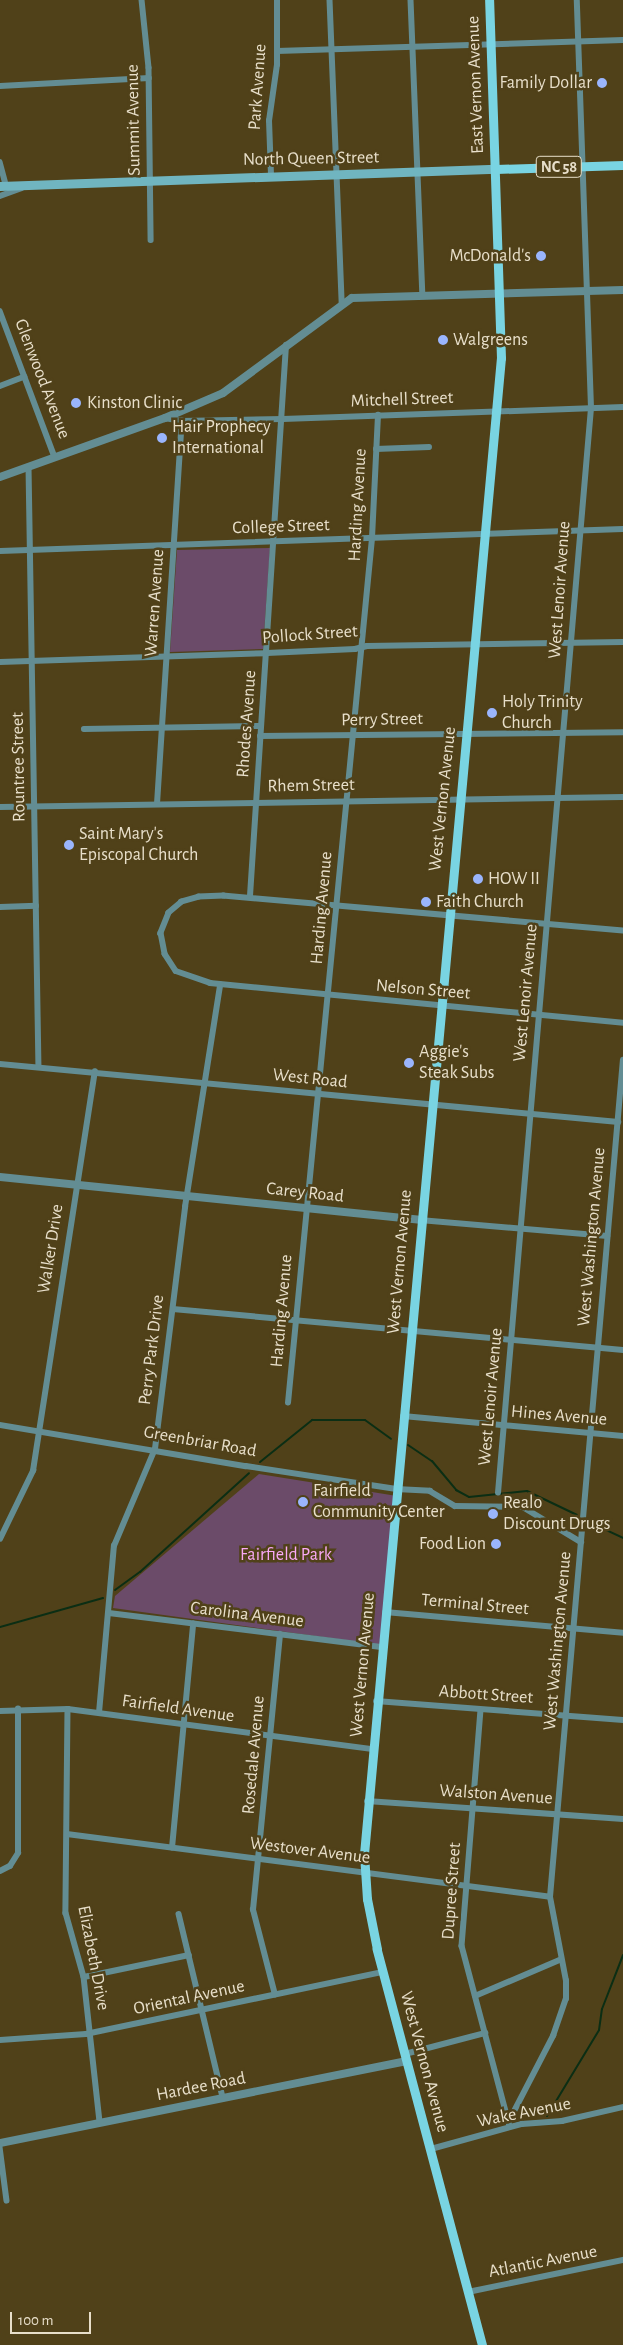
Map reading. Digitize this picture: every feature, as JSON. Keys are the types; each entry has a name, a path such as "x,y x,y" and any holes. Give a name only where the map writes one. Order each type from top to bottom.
{"main road":[{"name":"East Vernon Avenue","path":"489,0 496,169"},
{"name":"North Queen Street","path":"3,183 28,185 623,164"},
{"name":"West Vernon Avenue","path":"482,2345 383,1972 364,1872 367,1801 439,1006 475,644 502,331 496,169"}],"street":[{"name":"Summit Avenue","path":"142,0 149,78 151,240"},
{"name":"Park Avenue","path":"271,175 270,114 277,51 277,0"},
{"path":"330,0 342,304"},
{"path":"411,0 423,296"},
{"name":"West Lenoir Avenue","path":"498,1494 502,1426 521,1228 591,408 577,0"},
{"path":"277,51 623,40"},
{"path":"0,86 149,78"},
{"path":"0,162 3,183"},
{"path":"0,196 28,185"},
{"path":"0,478 165,418 223,393 286,344 352,298 623,290"},
{"name":"Glenwood Avenue","path":"0,311 55,457"},
{"name":"Rhodes Avenue","path":"250,896 283,419 286,344"},
{"path":"0,386 24,377"},
{"name":"Mitchell Street","path":"182,421 623,408"},
{"name":"Harding Avenue","path":"288,1403 306,1208 338,905 372,538 378,415"},
{"path":"165,418 182,421"},
{"name":"Warren Avenue","path":"157,804 182,421"},
{"path":"376,449 429,447"},
{"name":"Rountree Street","path":"28,467 39,1067"},
{"name":"College Street","path":"0,551 623,529"},
{"name":"Pollock Street","path":"0,662 267,653 361,647 623,642"},
{"path":"84,729 261,726"},
{"name":"Perry Street","path":"260,736 623,732"},
{"name":"Rhem Street","path":"0,807 623,797"},
{"name":"Nelson Street","path":"623,931 250,896 190,898 172,910 162,927 165,954 176,971 220,985 623,1024"},
{"path":"0,907 36,906"},
{"name":"Perry Park Drive","path":"100,1714 115,1542 155,1449 187,1195 220,985"},
{"name":"West Washington Avenue","path":"509,2121 563,2011 566,1985 550,1897 575,1629 597,1348 623,1060"},
{"name":"West Road","path":"0,1064 431,1106 618,1122"},
{"name":"Walker Drive","path":"0,1539 33,1471 94,1072"},
{"name":"Carey Road","path":"0,1177 420,1220 607,1236"},
{"path":"173,1309 623,1350"},
{"name":"Hines Avenue","path":"403,1416 623,1436"},
{"name":"Greenbriar Road","path":"0,1424 396,1489 430,1491 455,1506 529,1509 582,1542"},
{"name":"Terminal Street","path":"385,1612 623,1633"},
{"name":"Carolina Avenue","path":"109,1613 381,1647"},
{"path":"172,1848 193,1624"},
{"name":"Rosedale Avenue","path":"275,1995 253,1910 280,1634"},
{"name":"Abbott Street","path":"376,1701 623,1720"},
{"path":"0,1871 10,1866 18,1853 18,1709"},
{"name":"Fairfield Avenue","path":"0,1711 68,1709 372,1749"},
{"name":"Elizabeth Drive","path":"68,1709 66,1913 84,1977 100,2121"},
{"name":"Dupree Street","path":"481,1710 462,1946 510,2127"},
{"name":"Walston Avenue","path":"367,1801 623,1819"},
{"name":"Westover Avenue","path":"67,1834 550,1897"},
{"path":"179,1914 223,2097"},
{"path":"84,1977 189,1955"},
{"path":"475,1996 560,1960"},
{"name":"Oriental Avenue","path":"0,2040 91,2033 383,1972"},
{"name":"Hardee Road","path":"0,2145 100,2121 406,2058 485,2034"},
{"name":"Wake Avenue","path":"431,2149 510,2127 562,2121 623,2106"},
{"path":"0,2145 8,2201"},
{"name":"Atlantic Avenue","path":"468,2292 623,2260"}],"green space":[{"path":"270,548 263,649 170,652 177,550"},
{"name":"Fairfield Park","path":"259,1474 397,1496 381,1645 113,1608 115,1596"}],"waterway":[{"path":"260,1462 312,1420 365,1420 391,1439"},
{"path":"408,1445 432,1461 456,1490 469,1497 527,1491 577,1515"},
{"path":"115,1590 140,1572 249,1473"},
{"path":"589,1522 623,1538"},
{"path":"0,1627 103,1598"},
{"path":"547,2116 599,2030 602,2009 623,1955"}],"place":[{"name":"Family Dollar","path":"602,83"},
{"name":"McDonald's","path":"541,256"},
{"name":"Walgreens","path":"443,340"},
{"name":"Kinston Clinic","path":"76,403"},
{"name":"Hair Prophecy International","path":"162,438"},
{"name":"Holy Trinity Church","path":"492,713"},
{"name":"Saint Mary's Episcopal Church","path":"69,845"},
{"name":"HOW II","path":"478,879"},
{"name":"Faith Church","path":"426,902"},
{"name":"Aggie's Steak Subs","path":"409,1063"},
{"name":"Fairfield Community Center","path":"303,1502"},
{"name":"Realo Discount Drugs","path":"493,1514"},
{"name":"Food Lion","path":"496,1544"}]}
